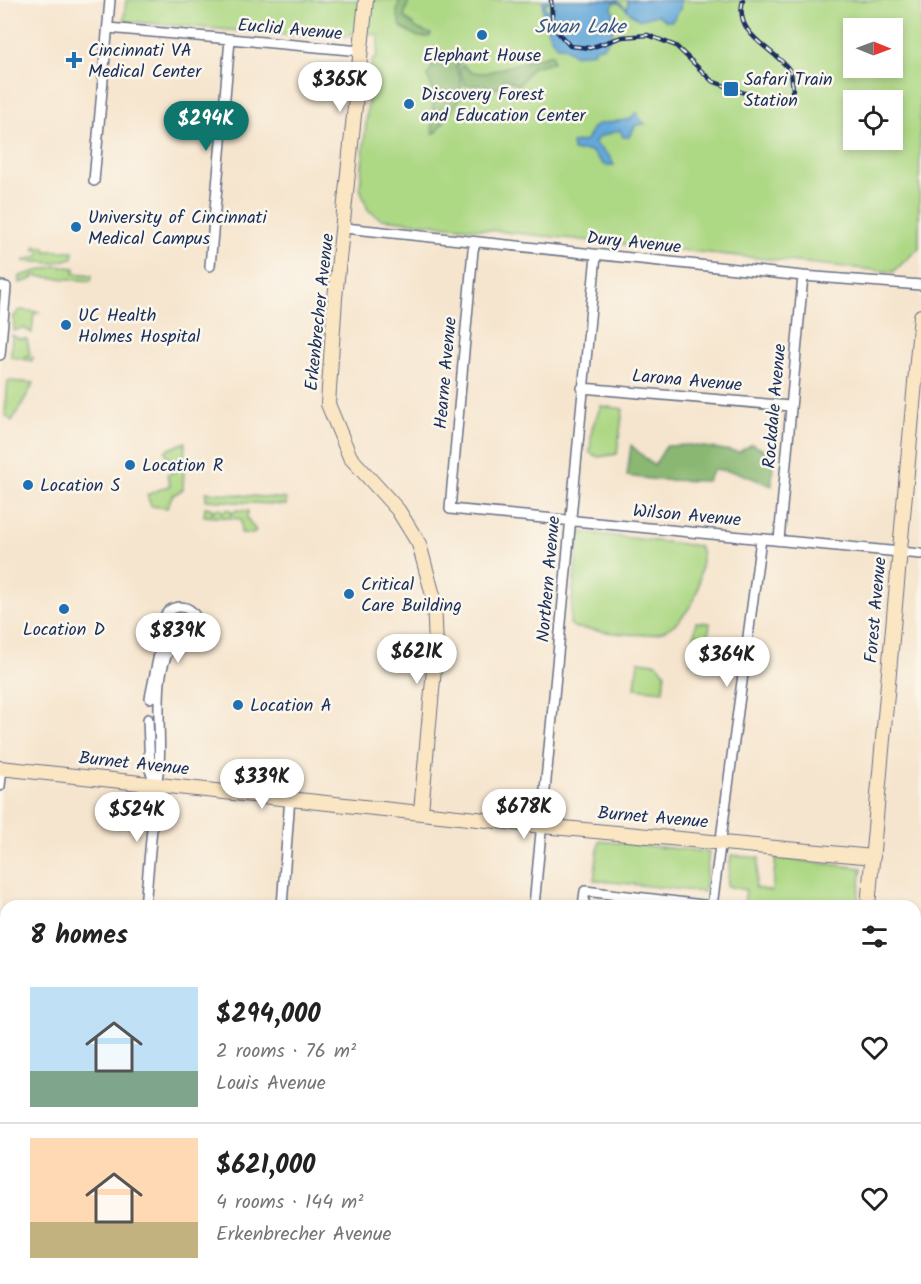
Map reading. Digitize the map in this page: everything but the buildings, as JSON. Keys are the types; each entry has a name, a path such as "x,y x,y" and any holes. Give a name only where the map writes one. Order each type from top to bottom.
{"street":[{"path":"94,181 110,0"},
{"name":"Erkenbrecher Avenue","path":"366,0 345,228 335,298 328,404 350,457 409,524 428,569 435,599 436,647 421,811"},
{"name":"Euclid Avenue","path":"108,28 361,51"},
{"path":"210,266 230,40"},
{"name":"Dury Avenue","path":"345,228 803,276 921,285"},
{"name":"Hearne Avenue","path":"450,508 473,250 476,242"},
{"name":"Northern Avenue","path":"535,900 596,255"},
{"name":"Rockdale Avenue","path":"779,540 803,276"},
{"path":"0,355 3,287"},
{"name":"Forest Avenue","path":"869,900 898,551 915,446 921,316"},
{"name":"Larona Avenue","path":"582,388 790,406"},
{"name":"Wilson Avenue","path":"450,508 921,554"},
{"path":"713,900 761,539"},
{"path":"146,900 159,771 158,726 164,663 168,649 176,641 187,640 195,632 197,621 191,611 181,607 170,610 164,619 164,630 150,698"},
{"path":"164,630 176,641"},
{"path":"148,720 150,770 156,783"},
{"path":"0,786 1,768"},
{"name":"Burnet Avenue","path":"1,768 421,811 542,826 873,857"},
{"path":"282,900 290,797"},
{"path":"584,900 585,891 661,900"}],"green space":[{"path":"126,0 921,0 919,248 893,272 381,219 368,210 360,188 372,61 377,57 379,35 352,33 350,36 299,36 124,21"},
{"path":"399,0 409,0 404,17 418,29 431,34 429,37 418,37 401,27 397,12"},
{"path":"442,52 460,62 456,68 460,78 461,95 437,132 433,133 433,97 431,83 427,76 434,59"},
{"path":"552,54 553,62 532,67 519,85 504,78 498,88 492,90 486,85 465,85 459,69 463,65 471,72 485,73"},
{"path":"35,246 45,247 45,251 73,251 73,258 54,263 23,261 39,256 40,250 35,250"},
{"path":"56,266 75,268 74,273 92,275 91,281 33,276 33,279 20,283 20,276"},
{"path":"20,310 40,312 34,314 32,333 23,328 14,331 14,316"},
{"path":"12,335 19,339 27,339 30,354 26,356 33,357 32,361 11,357"},
{"path":"8,381 34,383 12,421 5,415"},
{"path":"601,406 623,409 617,454 599,457 590,453 592,428"},
{"path":"185,442 183,489 172,496 167,508 151,506 147,495 170,485 167,475 174,472 165,451"},
{"path":"752,444 773,455 772,486 739,473 714,469 707,481 658,480 627,476 631,445 654,466 666,446 690,445 739,452"},
{"path":"206,492 286,499 286,505 206,500"},
{"path":"205,507 212,508 212,513 217,508 222,509 222,514 227,509 231,510 231,515 236,510 248,511 247,518 256,531 253,534 241,533 241,519 204,516"},
{"path":"579,532 699,546 702,559 698,590 691,605 675,624 652,634 576,628 570,624"},
{"path":"696,622 710,623 705,663 691,662"},
{"path":"638,661 656,663 665,672 663,691 635,688"},
{"path":"599,841 709,852 704,892 594,880"},
{"path":"731,855 759,858 755,888 772,891 776,858 862,868 858,900 745,900 746,890 727,886"}],"water":[{"name":"Swan Lake","path":"543,0 550,0 544,6 548,11 555,8 553,0 616,0 627,9 628,0 681,0 680,10 672,21 666,21 657,15 639,20 619,3 614,2 612,8 615,18 614,28 604,46 594,49 594,52 575,55 563,46 557,46 550,35 545,25"},
{"path":"635,113 638,113 638,117 645,124 636,125 629,137 623,137 620,130 599,137 594,143 609,156 614,165 604,165 591,151 573,151 572,143 586,141 592,129 598,124 631,119"}],"railway":[{"path":"551,0 553,27 570,46 590,48 622,37 648,35 676,46 712,81 774,104 788,101 793,89 791,72 750,33 744,23 743,0"}],"place":[{"name":"Elephant House","path":"482,35"},
{"name":"Cincinnati VA Medical Center","path":"74,60"},
{"name":"Safari Train Station","path":"731,89"},
{"name":"Discovery Forest and Education Center","path":"409,104"},
{"name":"University of Cincinnati Medical Campus","path":"76,227"},
{"name":"UC Health Holmes Hospital","path":"66,325"},
{"name":"Location R","path":"130,465"},
{"name":"Location S","path":"28,485"},
{"name":"Critical Care Building","path":"349,594"},
{"name":"Location D","path":"64,609"},
{"name":"Location A","path":"238,705"}]}
